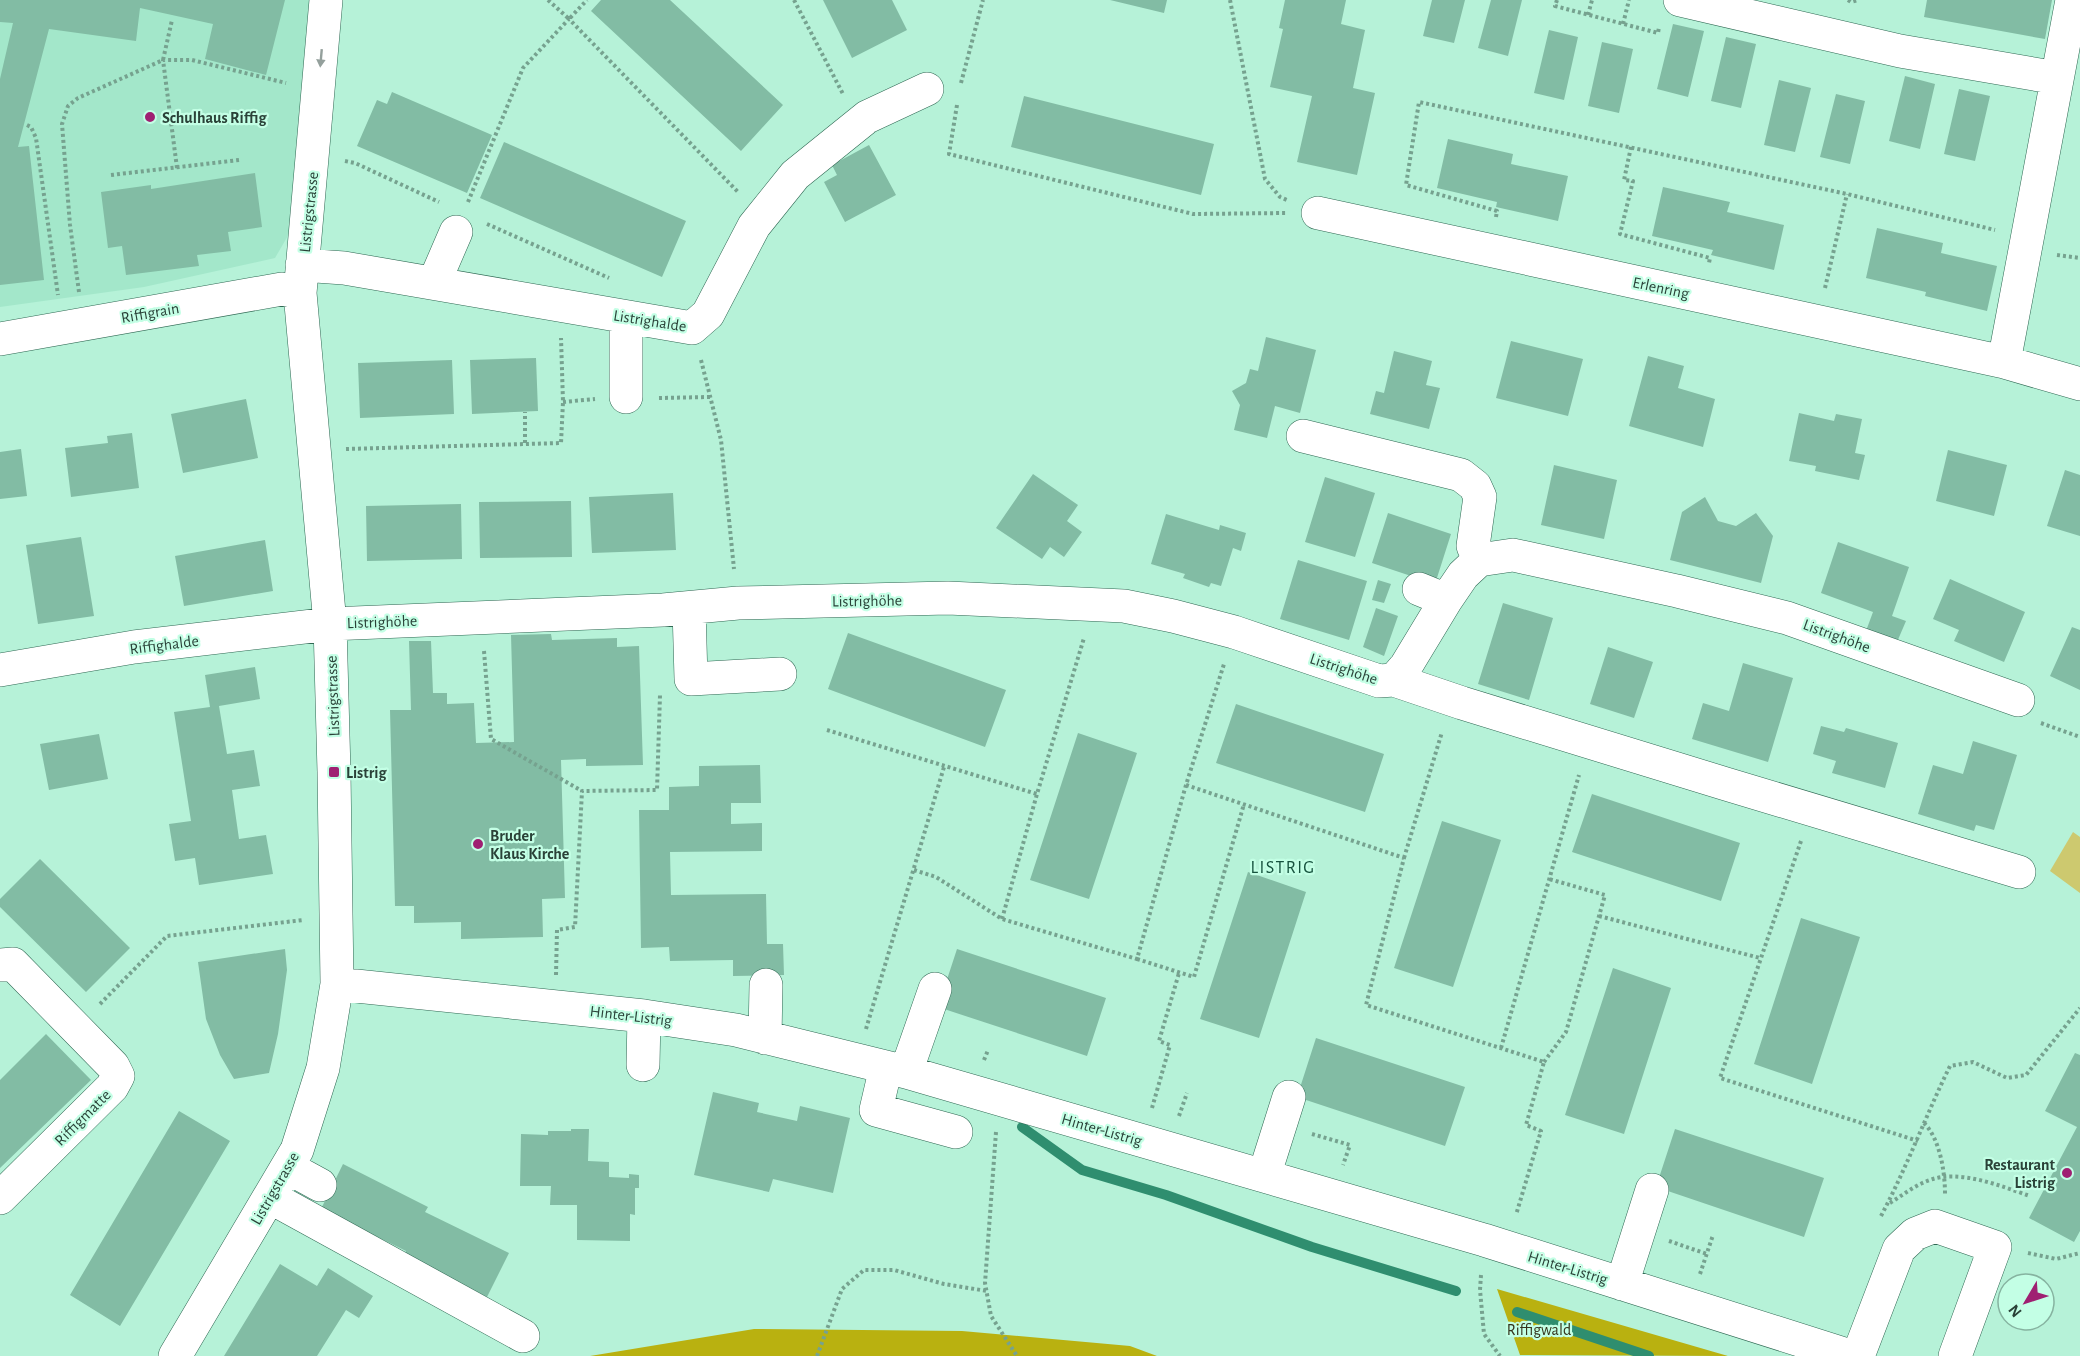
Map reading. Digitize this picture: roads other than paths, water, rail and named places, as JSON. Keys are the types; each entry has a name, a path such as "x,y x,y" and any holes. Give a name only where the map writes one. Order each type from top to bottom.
{"street":[{"name":"Listrigstrasse","path":"175,1356 297,1150 323,1068 337,984 330,624 301,279 326,0"},
{"path":"2004,362 2027,237 2065,72 2072,0"},
{"path":"1670,11 1900,51 2065,72"},
{"name":"Listrighalde","path":"301,279 336,267 693,328 708,314 754,226 795,175 867,117 927,89"},
{"name":"Erlenring","path":"1318,213 2004,362 2080,384"},
{"path":"434,284 469,219"},
{"name":"Riffigrain","path":"0,339 282,289 301,279"},
{"path":"626,316 626,397"},
{"path":"1303,436 1461,475 1475,486 1480,497 1473,546 1479,560"},
{"name":"Listrighöhe","path":"1394,680 1406,666 1432,594 1463,575 1479,560 1513,555 1787,618 2029,711"},
{"name":"Listrighöhe","path":"330,624 689,608 738,603 948,598 1124,606 1234,632 1378,681 1394,680 1452,700 2019,872"},
{"path":"689,608 691,679 780,674"},
{"name":"Riffighalde","path":"0,670 134,647 330,624"},
{"name":"Riffigmatte","path":"0,965 13,964 113,1065 118,1076 112,1087 0,1198"},
{"name":"Hinter-Listrig","path":"337,984 644,1016 736,1030 896,1070 1495,1243 1850,1356"},
{"path":"765,1038 766,986"},
{"path":"935,989 876,1110 956,1132"},
{"path":"643,1065 644,1016"},
{"path":"1264,1176 1289,1097"},
{"path":"287,1167 320,1185"},
{"path":"1622,1284 1652,1190"},
{"path":"270,1197 523,1336"},
{"path":"1858,1356 1899,1249 1915,1234 1935,1226 1995,1247 1955,1356"}],"waterway":[{"path":"1022,1127 1082,1170 1166,1195 1312,1247 1456,1291"},
{"path":"1517,1312 1649,1356"}],"place":[{"name":"Schulhaus Riffig","path":"150,117"},
{"name":"Listrig","path":"334,772"},
{"name":"Bruder Klaus Kirche","path":"478,844"},
{"name":"Restaurant Listrig","path":"2067,1173"}],"district":[{"name":"LISTRIG","path":"1283,867"}],"park label":[{"name":"Riffigwald","path":"1539,1329"}]}
